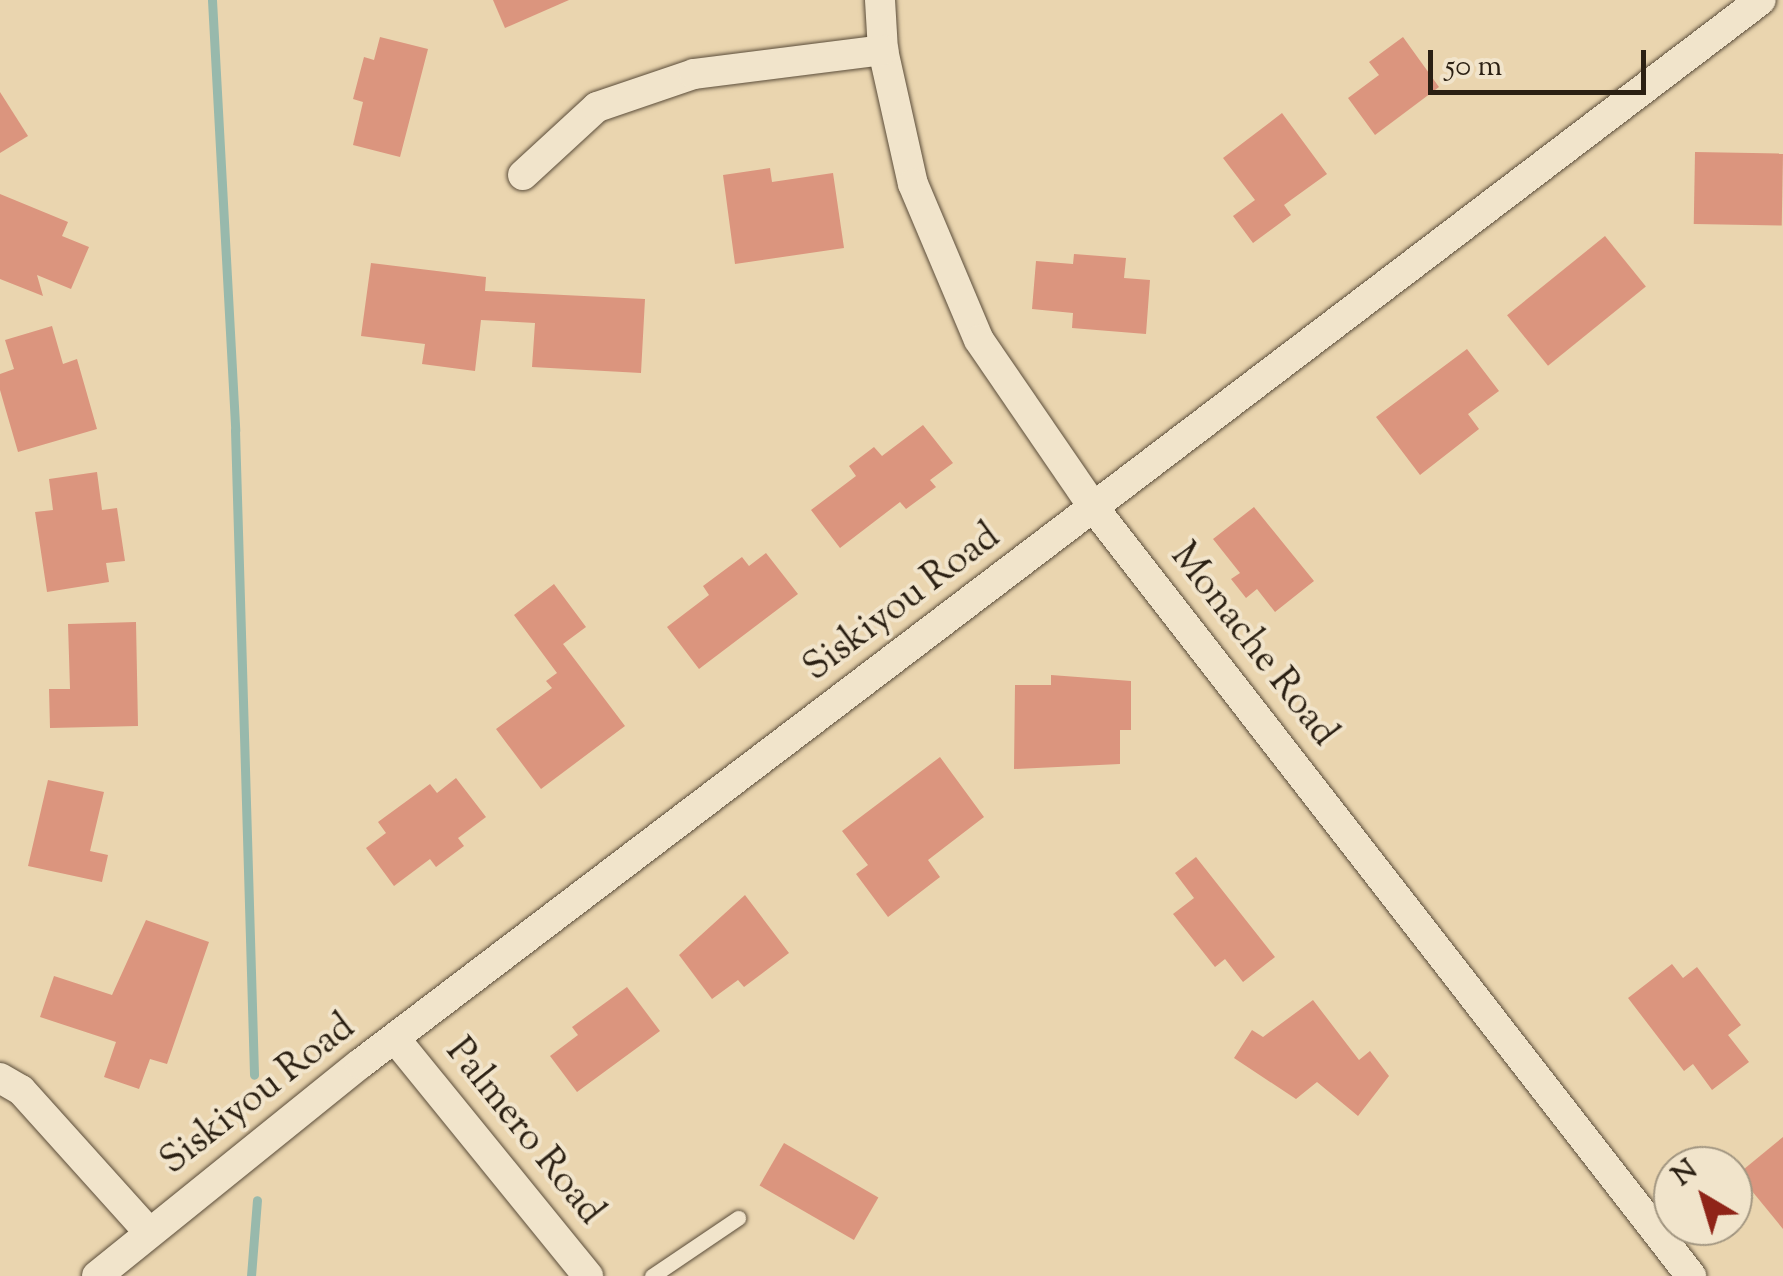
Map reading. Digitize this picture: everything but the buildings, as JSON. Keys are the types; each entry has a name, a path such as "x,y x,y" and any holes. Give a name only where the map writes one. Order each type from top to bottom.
{"street":[{"name":"Monache Road","path":"880,0 884,50 913,184 979,340 1094,508 1690,1276"},
{"name":"Siskiyou Road","path":"97,1276 397,1041 1761,0"},
{"path":"523,175 597,107 694,74 884,50"},
{"name":"Palmero Road","path":"397,1041 588,1276"},
{"path":"0,1078 21,1090 149,1232"}],"lane":[{"path":"652,1276 738,1218"}],"waterway":[{"path":"212,0 235,430 254,1075"},
{"path":"251,1276 257,1200"}]}
